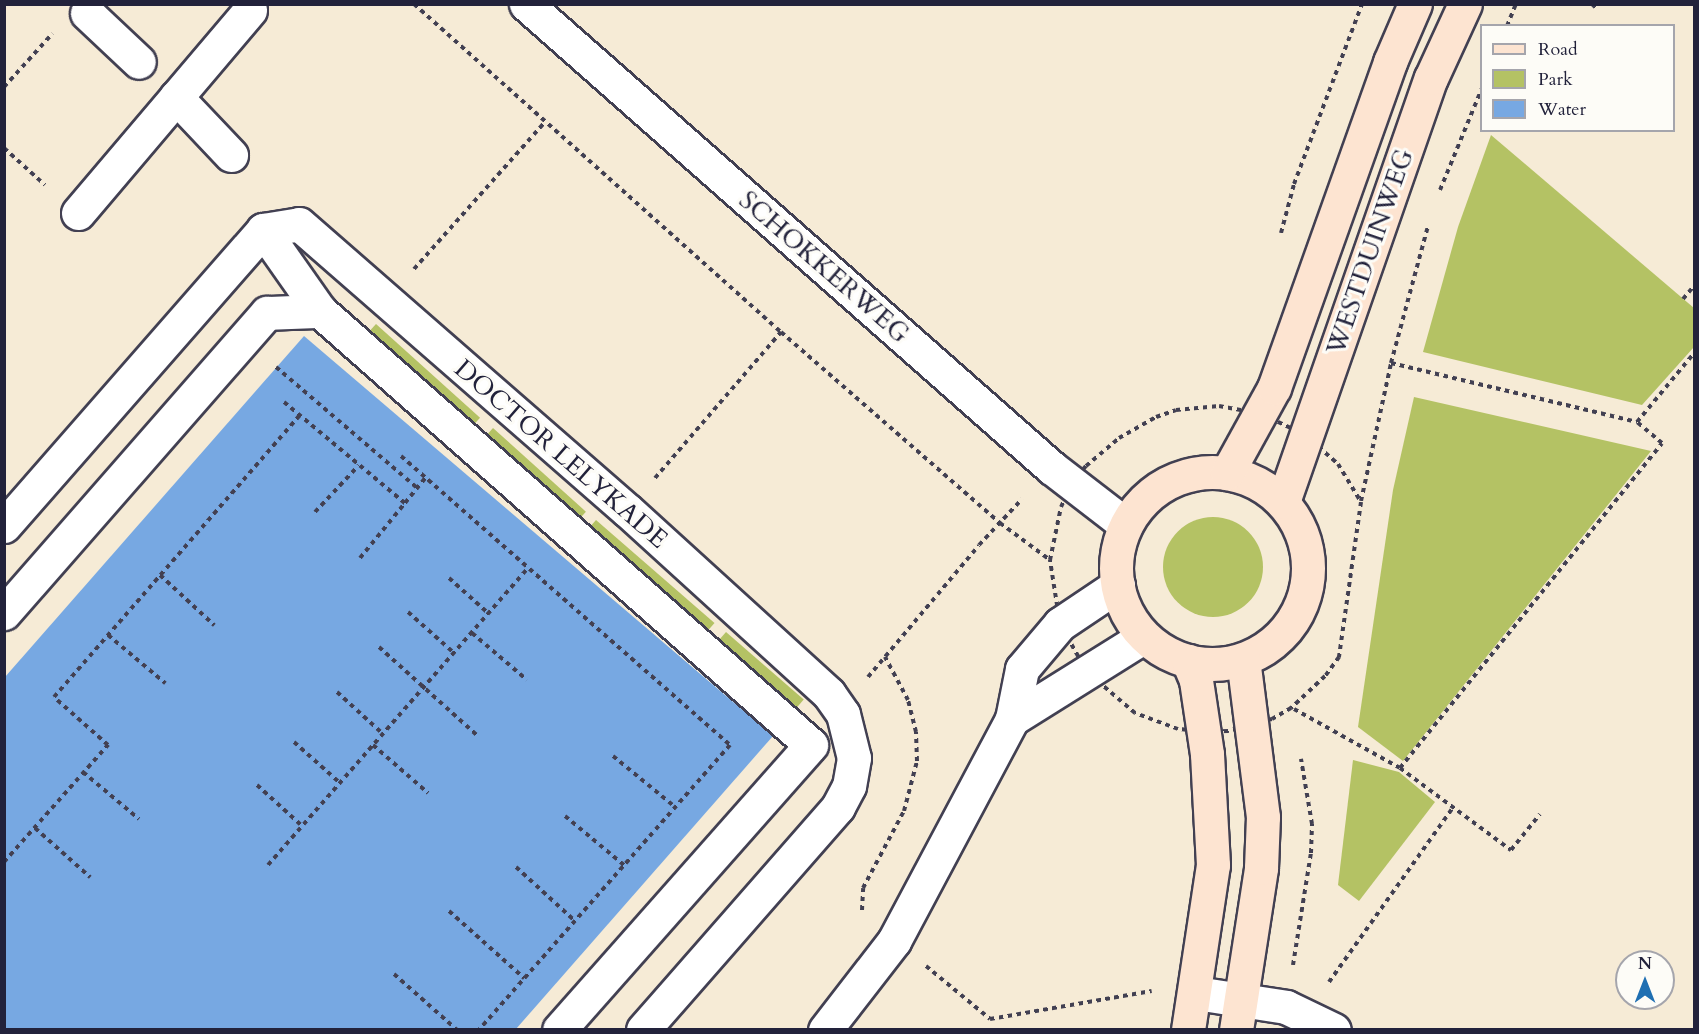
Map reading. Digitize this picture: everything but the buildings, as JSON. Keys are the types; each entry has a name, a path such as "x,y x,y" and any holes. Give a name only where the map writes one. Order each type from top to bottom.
{"main road":[{"name":"WESTDUINWEG","path":"1227,473 1262,414 1390,62 1415,4"},
{"name":"WESTDUINWEG","path":"1283,502 1431,78 1466,4"},
{"path":"1227,473 1261,485 1283,502 1298,522 1307,546 1304,596 1281,635 1243,659 1207,664 1171,655 1143,637 1122,602 1118,585 1118,548 1126,525 1143,501 1165,485 1191,474 1227,473"},
{"path":"1239,1014 1261,868 1263,817 1243,659"},
{"path":"1188,661 1204,732 1213,865 1196,993 1188,1029"}],"street":[{"name":"SCHOKKERWEG","path":"526,4 1062,476 1126,525"},
{"path":"78,213 250,10"},
{"path":"87,13 139,62"},
{"path":"176,97 231,155"},
{"name":"DOCTOR LELYKADE","path":"263,230 299,224 627,510 829,694 843,714 854,758 849,786 838,807 643,1029"},
{"path":"4,526 263,230 320,311 811,745 559,1029"},
{"path":"4,613 267,313 320,311"},
{"path":"825,1029 894,941 1012,718 1022,669 1059,624 1118,585"},
{"path":"1012,718 1143,637"},
{"path":"1196,993 1239,1014 1320,1022"}],"path":[{"path":"414,4 781,332 1000,523 1050,560"},
{"path":"1508,24 1516,4"},
{"path":"1592,4 1597,9"},
{"path":"4,87 56,30"},
{"name":"WESTDUINWEG","path":"1436,201 1480,93"},
{"path":"1476,102 1480,104"},
{"path":"420,261 545,122"},
{"name":"WESTDUINWEG","path":"1087,672 1118,701 1154,722 1204,732 1252,726 1291,708 1326,676 1339,657 1361,502 1391,363 1428,222"},
{"path":"1683,299 1695,286"},
{"path":"661,472 781,332"},
{"path":"243,339 417,488"},
{"path":"1637,422 1695,353"},
{"path":"1391,363 1637,422 1662,443 1400,768"},
{"path":"284,402 405,503"},
{"path":"1103,452 1137,427 1176,411 1219,406 1262,414 1305,435 1338,464 1361,502"},
{"path":"4,862 108,745 54,697 300,415"},
{"path":"401,456 730,745 479,1029"},
{"path":"315,512 359,465"},
{"path":"874,670 1000,523 1062,476"},
{"path":"1059,624 1050,560 1062,476"},
{"path":"360,558 425,478"},
{"path":"268,865 527,569"},
{"path":"160,575 214,625"},
{"path":"449,578 488,613"},
{"path":"408,612 454,653"},
{"path":"472,633 526,680"},
{"path":"108,635 165,684"},
{"path":"378,647 478,736"},
{"path":"863,888 904,811 917,761 916,732 908,700 885,657"},
{"path":"337,692 382,734"},
{"path":"1291,708 1400,768 1452,809 1511,850 1540,814"},
{"path":"1154,722 1158,731"},
{"path":"294,742 340,783"},
{"path":"374,745 428,794"},
{"path":"613,756 675,807"},
{"path":"83,772 139,819"},
{"path":"257,785 302,826"},
{"path":"1320,1022 1452,809"},
{"path":"565,816 624,865"},
{"path":"35,828 90,877"},
{"path":"516,867 575,921"},
{"path":"449,911 524,978"},
{"path":"394,974 457,1029"},
{"path":"958,990 990,1019 1156,990 1154,1000"}],"green space":[{"path":"1491,135 1694,308 1694,347 1642,405 1423,352 1458,227"},
{"path":"376,324 480,418 467,433 363,339"},
{"path":"1414,397 1651,451 1403,761 1358,727 1393,490"},
{"path":"493,428 586,512 574,525 481,441"},
{"path":"1213,517 1232,521 1248,532 1259,548 1263,567 1259,586 1248,602 1232,613 1213,617 1194,613 1178,602 1167,586 1163,567 1167,548 1178,532 1194,521"},
{"path":"596,520 714,623 702,637 584,534"},
{"path":"726,632 804,700 791,715 713,647"},
{"path":"1353,760 1399,772 1435,802 1359,901 1338,885"}],"water":[{"path":"304,336 773,736 516,1029 5,1029 5,677"}]}
